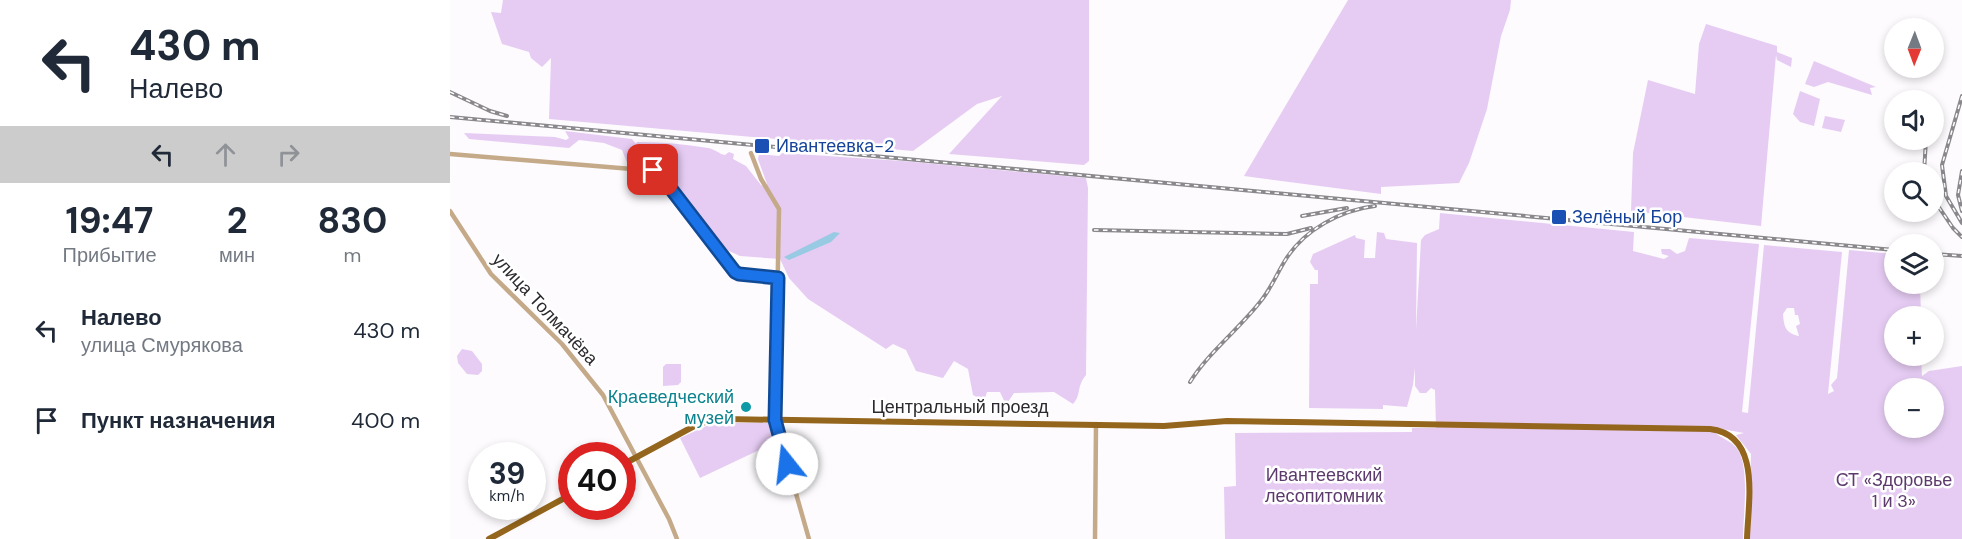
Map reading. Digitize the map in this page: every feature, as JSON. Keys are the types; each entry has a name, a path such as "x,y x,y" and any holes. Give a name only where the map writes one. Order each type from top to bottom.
{"main road":[{"name":"Центральный проезд","path":"637,458 704,422 724,420 1172,426 1227,421 1718,430 1737,440 1748,462 1747,539"},
{"path":"489,539 558,502"}],"street":[{"path":"751,153 761,179 779,209 775,420 809,539"},
{"path":"450,154 656,171 735,272 778,278"},
{"name":"улица Толмачёва","path":"450,212 491,274 562,344 591,379 609,405 677,539"},
{"path":"1095,539 1096,424"}],"green space":[{"path":"503,0 1089,0 1089,161 1084,165 949,154 1002,96 977,104 913,151 549,119 551,58 542,67 531,58 529,52 502,44 491,12 501,13"},
{"path":"1348,0 1511,0 1501,36 1487,109 1469,163 1459,183 1381,187 1381,194 1244,176"},
{"path":"1706,24 1777,46 1777,52 1792,58 1791,67 1777,60 1776,55 1761,226 1631,211 1633,153 1648,80 1695,94 1699,44"},
{"path":"1814,61 1876,87 1870,88 1872,95 1828,82 1814,87 1805,84"},
{"path":"1800,91 1820,99 1814,126 1800,122 1793,114"},
{"path":"1825,116 1845,120 1841,132 1822,128"},
{"path":"565,131 632,139 636,144 637,142 691,145 725,155 729,152 734,154 733,159 746,166 761,185 765,186 767,184 758,159 759,154 779,156 782,153 903,161 1086,178 1088,188 1086,375 1076,400 1073,404 1054,392 1014,393 1006,405 1000,392 987,392 984,401 973,395 968,369 954,361 943,378 916,371 906,350 893,344 886,349 808,299 789,278 780,259 740,256 727,250 638,150 635,158 628,165 622,150 604,143 579,140 569,148 469,139 464,133 555,137 566,140 569,138"},
{"path":"1440,213 1634,232 1633,251 1664,259 1669,256 1662,254 1661,249 1670,249 1677,254 1685,251 1689,238 1759,244 1742,412 1748,413 1764,245 1842,252 1828,394 1834,391 1831,385 1837,378 1849,250 1884,253 1884,294 1920,294 1921,306 1884,306 1884,366 1922,366 1922,376 1929,371 1962,366 1962,539 1749,539 1751,454 1736,435 1744,433 1711,427 1716,434 1735,446 1742,459 1745,481 1743,539 1225,539 1224,487 1236,486 1235,433 1412,432 1412,428 1436,428 1435,390 1431,388 1426,393 1420,393 1415,386 1415,368 1407,407 1383,405 1383,409 1309,408 1310,284 1318,284 1318,270 1315,270 1310,262 1313,254 1355,235 1356,238 1365,240 1364,258 1375,258 1377,232 1384,233 1386,239 1417,243 1416,330 1421,240 1425,235 1439,229","holes":["1787,308 1794,308 1800,324 1796,326 1799,336 1788,331 1783,314"]},
{"path":"462,349 472,351 482,364 482,371 478,375 467,374 458,363 457,356"},
{"path":"666,364 681,364 681,382 678,385 663,386 663,367"},
{"path":"713,423 768,423 774,443 700,478 680,438"}],"water":[{"path":"834,232 840,233 831,242 789,260 784,257"}],"railway":[{"path":"450,92 490,111 507,116"},
{"path":"1962,96 1942,165 1946,196 1962,223"},
{"path":"450,117 1884,249"},
{"path":"1925,150 1925,162"},
{"path":"1962,171 1958,195 1962,211"},
{"path":"1190,382 1260,302 1286,259 1303,239 1324,223 1337,217 1375,206"},
{"path":"1302,216 1347,208"},
{"path":"1944,215 1962,237"},
{"path":"1094,230 1287,234 1311,228"},
{"path":"1944,255 1962,256"}],"place":[{"name":"Ивантеевка-2","path":"762,146"},
{"name":"Зелёный Бор","path":"1559,217"},
{"name":"Краеведческий музей","path":"746,407"}],"route":[{"path":"653,170 658,172 735,272 778,278 775,420 787,464"}],"park label":[{"name":"Ивантеевский лесопитомник","path":"1324,485"},
{"name":"СТ «Здоровье 1 и 3»","path":"1894,490"}]}
